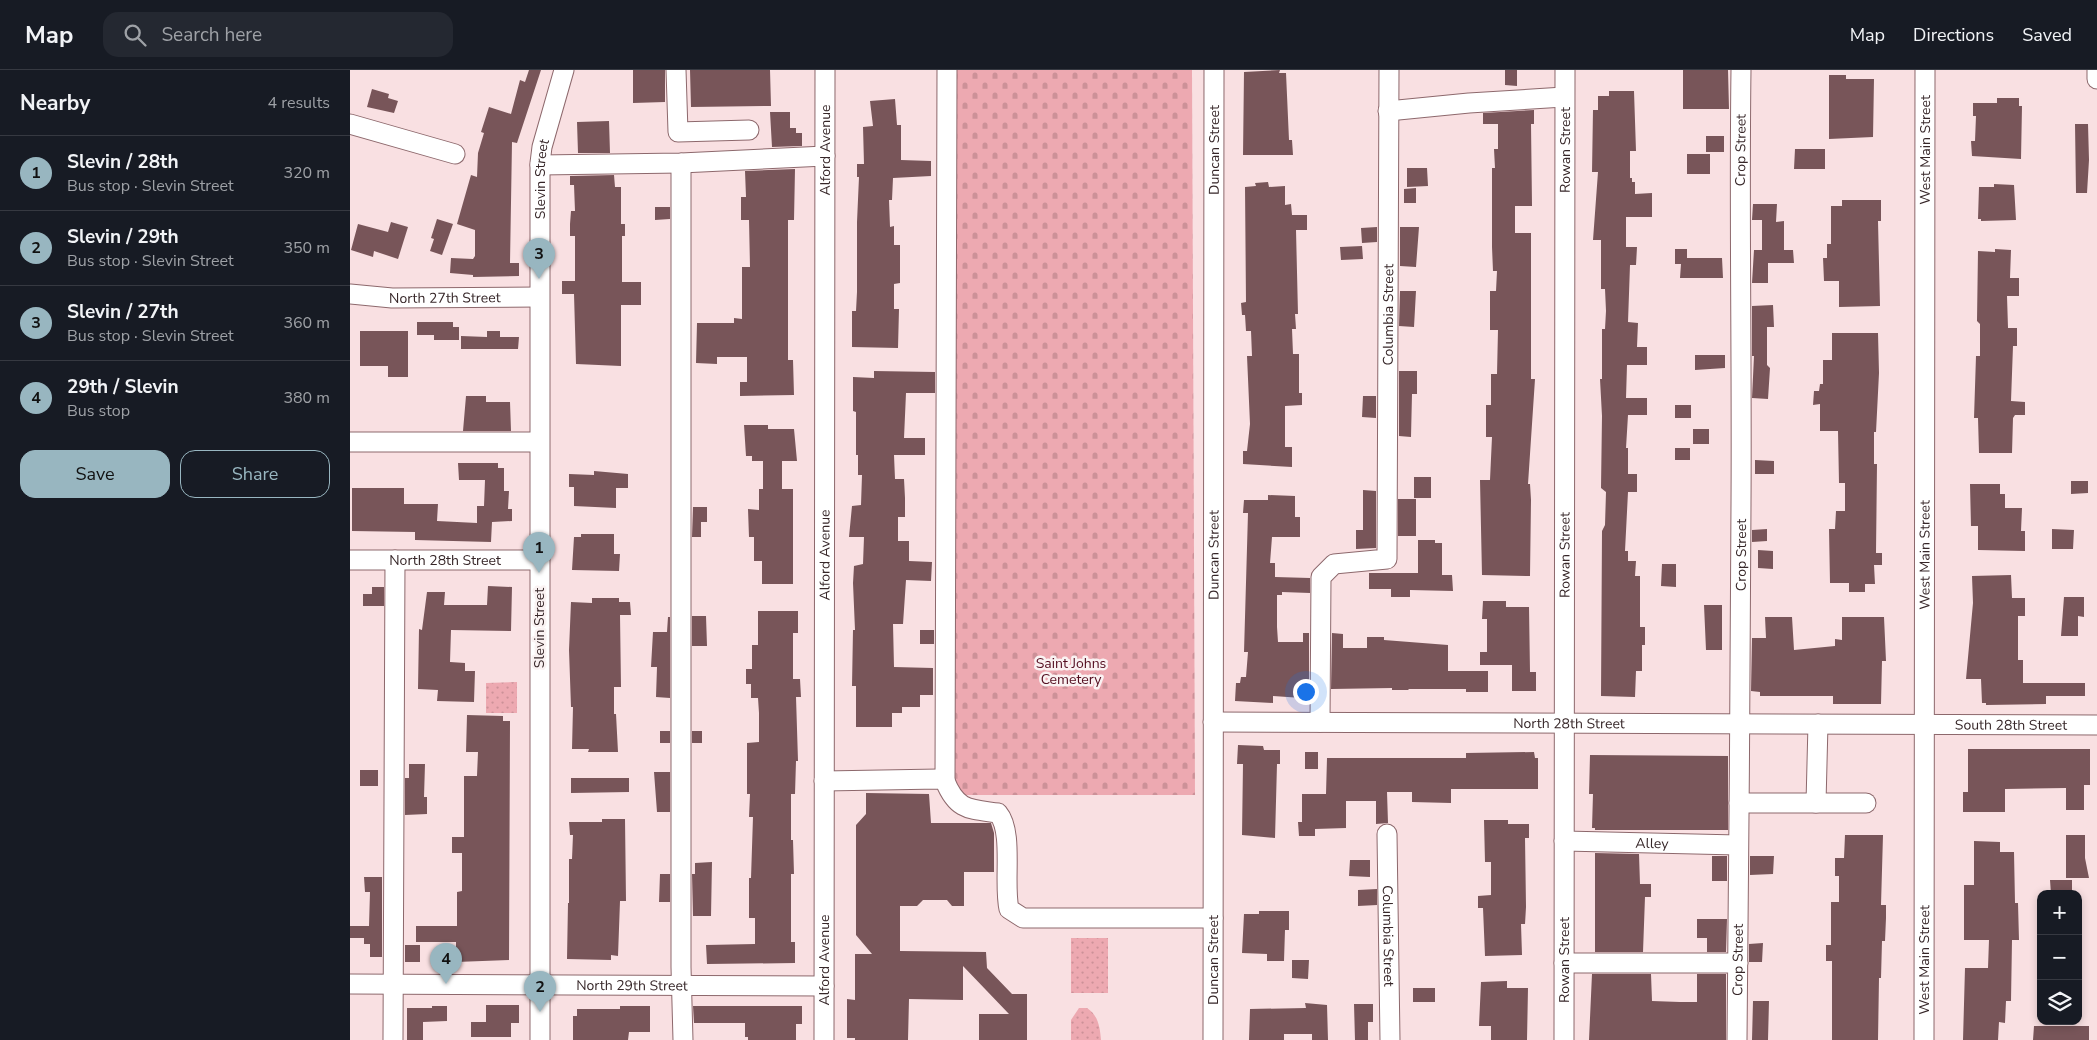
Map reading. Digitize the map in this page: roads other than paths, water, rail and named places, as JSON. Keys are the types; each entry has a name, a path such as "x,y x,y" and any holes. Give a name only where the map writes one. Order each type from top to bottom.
{"street":[{"name":"Slevin Street","path":"540,1040 540,165 542,147 564,70"},
{"path":"676,70 678,132 749,130"},
{"name":"Alford Avenue","path":"824,1040 825,70"},
{"path":"947,70 945,781 959,805 998,813 1003,819 1006,825 1007,897 1009,909 1023,918 1118,920 1213,918"},
{"name":"Duncan Street","path":"1213,1040 1214,70"},
{"name":"Columbia Street","path":"1320,722 1322,577 1334,564 1388,559 1389,70"},
{"name":"Rowan Street","path":"1564,70 1564,1040"},
{"name":"Crop Street","path":"1738,1040 1739,724 1742,594 1742,257 1739,185 1741,70"},
{"name":"West Main Street","path":"1924,1040 1925,70"},
{"path":"2097,70 2097,79"},
{"path":"1388,110 1564,98"},
{"path":"350,124 455,154"},
{"path":"540,165 681,163 825,156"},
{"path":"681,163 681,966 684,1040"},
{"name":"North 27th Street","path":"350,294 392,298 539,297"},
{"path":"350,442 539,442"},
{"name":"North 28th Street","path":"350,560 539,560"},
{"path":"393,1040 395,560"},
{"name":"North 28th Street","path":"1213,722 1924,724"},
{"path":"1816,803 1818,724"},
{"name":"South 28th Street","path":"1924,724 2097,725"},
{"path":"824,781 938,779 945,781"},
{"path":"1739,803 1866,803"},
{"name":"Columbia Street","path":"1387,834 1390,1040"},
{"name":"Alley","path":"1564,841 1738,845"},
{"path":"1564,963 1738,964"},
{"name":"North 29th Street","path":"350,984 824,986"}],"place":[{"name":"Slevin / 27th","path":"539,279"},
{"name":"Slevin / 28th","path":"539,573"},
{"name":"29th / Slevin","path":"446,984"},
{"name":"Slevin / 29th","path":"540,1012"}],"park label":[{"name":"Saint Johns Cemetery","path":"1071,672"}]}
